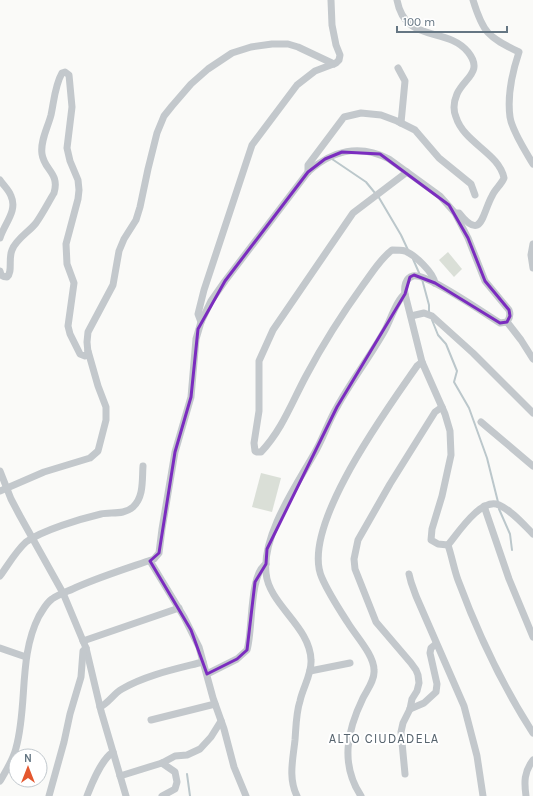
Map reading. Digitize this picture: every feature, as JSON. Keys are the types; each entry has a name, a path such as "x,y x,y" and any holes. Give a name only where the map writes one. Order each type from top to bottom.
{"street":[{"path":"201,322 198,314 204,290 252,145 296,85 315,71 338,62 340,57 333,30 331,0"},
{"path":"396,0 405,20 412,26 418,30 442,36 451,40 468,52 474,63 473,73 457,93 454,109 456,118 465,133 500,167 504,178 503,182 491,197 482,220 477,225 474,226 468,224 459,213 455,213"},
{"path":"473,0 482,24 488,34 498,42 518,52 511,77 510,118 518,137 533,164"},
{"path":"3,490 44,472 90,458 98,451 106,420 106,407 88,351 88,332 113,285 119,251 138,214 157,133 168,111 183,92 199,76 220,60 242,49 261,45 294,45 334,64"},
{"path":"398,68 404,81 401,123"},
{"path":"0,271 0,274 3,276 7,277 10,274 9,259 14,246 37,222 56,188 52,171 44,162 41,149 60,74 67,72 71,87 72,107 67,148 78,180 79,190 66,244 67,264 74,283 68,326 80,354 86,356 88,351"},
{"path":"308,172 308,165 344,116 361,113 381,115 415,130 439,158 471,184 475,195"},
{"path":"0,781 16,747 22,710 26,657 32,634 42,612 52,599 63,593 101,577 150,561 158,556 175,452 191,397 196,339 201,322 211,302 225,281 308,172 329,157 342,152 354,151 380,154 408,172 440,196 455,213 468,238 484,281 509,310 510,316 507,322"},
{"path":"408,172 353,213 273,330 258,361 259,411 254,443 255,451 261,452 277,431 320,351 358,293 388,253 392,250 405,251 430,272 434,277 435,282"},
{"path":"0,180 11,195 13,206 11,215 0,238"},
{"path":"533,244 531,255 533,268"},
{"path":"448,545 438,544 431,540 432,529 442,496 451,456 450,431 442,407 422,362 405,294 405,284 410,277 414,276 435,282 500,322 507,322"},
{"path":"297,796 292,781 292,763 297,711 310,671 311,660 308,643 292,617 272,592 268,582 266,564 267,549 286,502 315,453 337,407 385,330 400,299 405,294"},
{"path":"410,316 424,313 432,316 473,353 533,413"},
{"path":"507,322 532,354"},
{"path":"361,796 354,785 350,773 348,745 357,712 371,683 374,670 370,658 347,623 322,578 318,562 319,553 322,534 330,512 351,466 364,444 417,366 422,362"},
{"path":"405,774 401,732 403,723 410,709 410,704 417,691 419,683 416,670 376,622 355,569 354,559 358,540 435,412 442,407"},
{"path":"481,422 533,466"},
{"path":"0,576 26,543 33,539 66,524 102,514 122,512 129,509 135,504 141,492 143,466"},
{"path":"0,471 3,490 20,516 63,593 85,644 100,707 126,796"},
{"path":"448,545 476,511 484,506 494,504 498,505 518,519 533,534"},
{"path":"484,506 509,579 533,637"},
{"path":"448,545 457,578 486,646 506,688 533,733"},
{"path":"150,561 179,608 199,647 234,767 246,796"},
{"path":"207,674 237,659 247,650 255,582 261,568 266,564"},
{"path":"409,574 410,582 436,644 457,686 464,706 477,756 482,796"},
{"path":"85,644 179,608"},
{"path":"49,796 70,714 82,677 83,651 85,644"},
{"path":"410,709 424,702 436,692 438,684 430,653 431,648 436,644"},
{"path":"0,648 26,657"},
{"path":"100,707 108,702 120,690 143,679 203,662"},
{"path":"310,671 350,663"},
{"path":"151,720 215,704"},
{"path":"120,776 162,763 175,756 187,755 200,749 211,737 221,721"},
{"path":"87,796 100,769 109,755 113,752"},
{"path":"526,796 524,778 528,767 533,760"},
{"path":"162,763 175,772 177,782 175,789 162,796"}],"highlighted area":[{"path":"342,152 380,154 449,205 468,238 485,281 509,310 510,316 507,322 500,323 435,283 414,275 410,277 405,294 337,407 267,549 266,564 255,582 247,650 237,659 207,674 191,630 150,561 159,553 175,452 191,397 198,329 225,281 308,172 325,159"}],"shaded area":[{"path":"448,252 462,269 454,277 439,260"},
{"path":"261,473 281,478 272,512 252,507"}],"waterway":[{"path":"332,159 366,182 375,193"},
{"path":"378,196 408,250"},
{"path":"413,259 420,275"},
{"path":"422,279 429,305 429,314"},
{"path":"432,320 438,335 446,344 457,371 454,382 469,408 487,458 498,502"},
{"path":"499,509 510,534 512,550"},
{"path":"187,774 190,796"}],"district":[{"name":"ALTO CIUDADELA","path":"384,738"}]}
